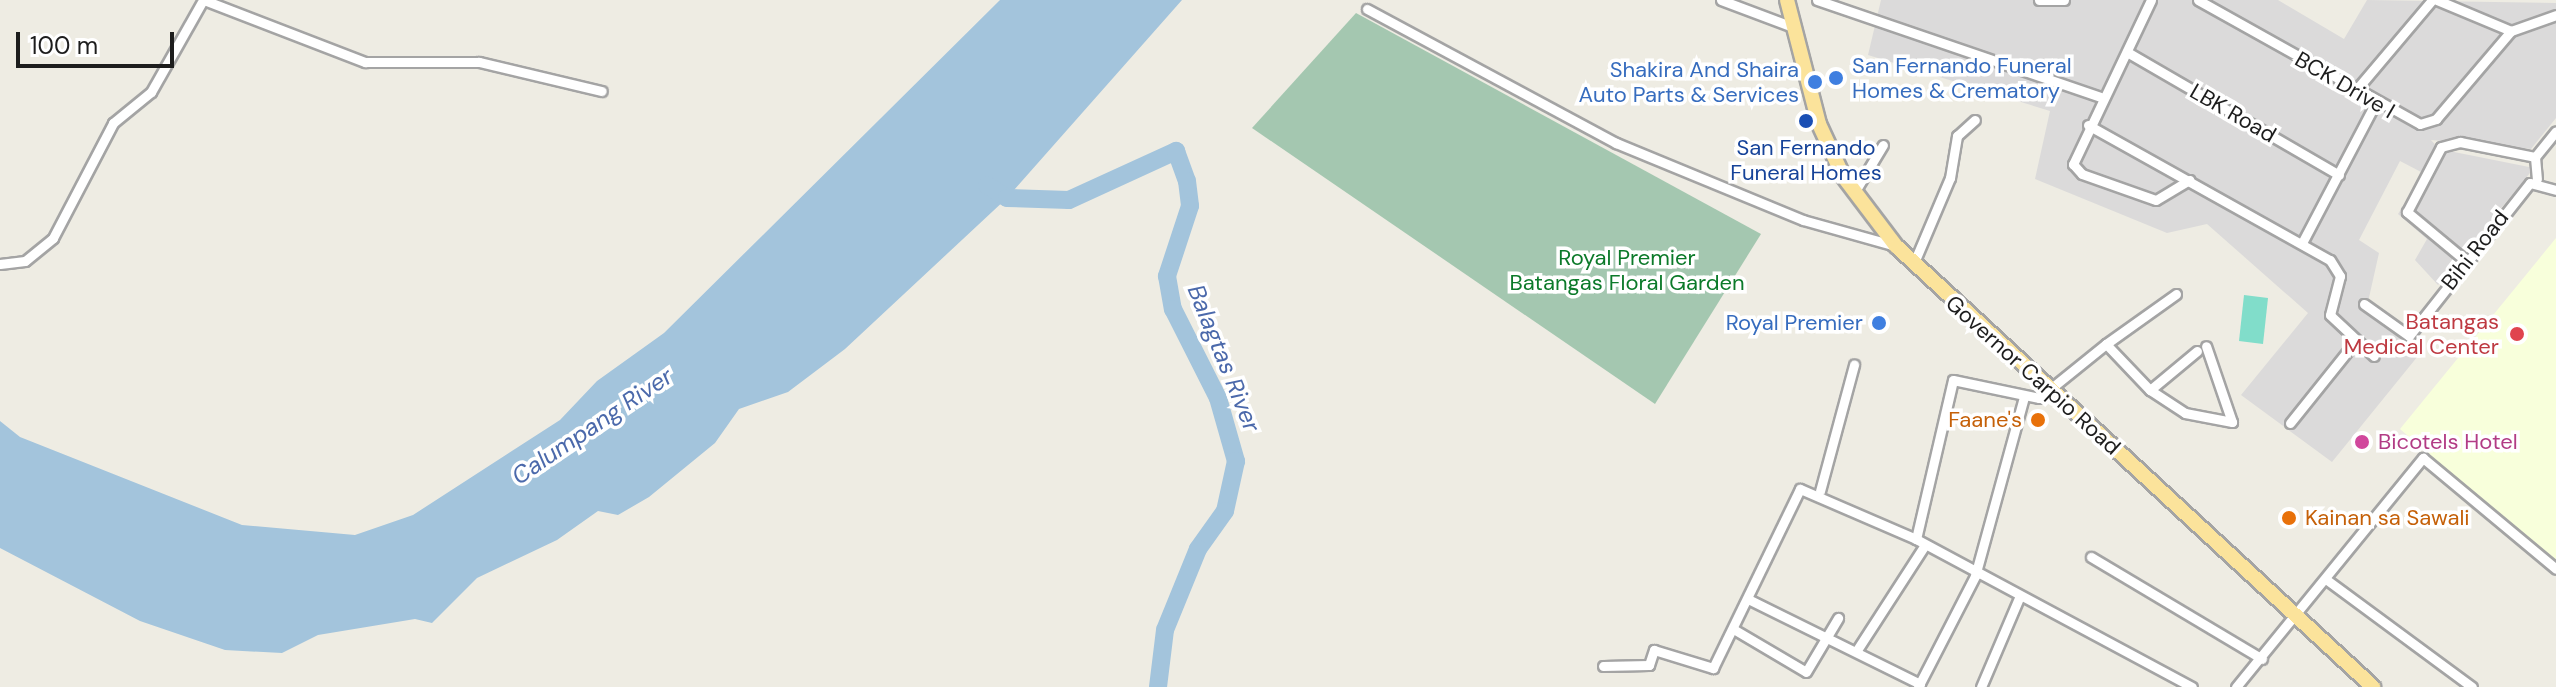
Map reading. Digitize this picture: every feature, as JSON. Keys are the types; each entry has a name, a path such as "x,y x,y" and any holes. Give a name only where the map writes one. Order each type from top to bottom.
{"main road":[{"name":"Governor Carpio Road","path":"1787,0 1790,26 1819,124 1854,193 1896,246 2049,391 2373,687"}],"street":[{"path":"0,264 25,261 53,238 113,123 151,92 204,0 365,62 479,62 602,91"},
{"path":"1721,0 1790,26"},
{"path":"1817,0 2100,97"},
{"path":"2039,0 2051,3 2064,0"},
{"path":"2151,0 2127,52 2100,97 2073,164 2082,174 2156,200 2189,180"},
{"name":"BCK Drive I","path":"2198,0 2356,90 2375,104 2429,123 2511,31 2556,15"},
{"path":"2356,90 2416,10 2434,0 2511,31"},
{"path":"1367,9 1616,143 1803,220 1896,246"},
{"name":"LBK Road","path":"2127,52 2339,175"},
{"path":"2302,243 2375,104"},
{"path":"1913,265 1950,178 1957,136 1975,120"},
{"path":"2088,125 2302,243 2337,267 2330,315 2355,342 2374,356"},
{"path":"2556,131 2535,157 2537,179 2556,190"},
{"path":"2466,261 2407,212 2441,147 2460,142 2535,157"},
{"path":"1854,193 1883,145"},
{"name":"Bihi Road","path":"2364,304 2409,336 2466,261 2537,179"},
{"path":"1857,650 1920,542 1953,380 2024,397 2049,391 2106,344 2176,294"},
{"path":"2290,423 2355,342"},
{"path":"2106,344 2150,390 2185,413 2232,422 2202,348 2150,390"},
{"path":"1820,491 1854,365"},
{"path":"1748,599 1826,634 1919,686 1975,576 2024,397"},
{"path":"2236,687 2298,616 2426,457 2556,569"},
{"path":"1603,666 1649,665 1654,650 1713,668 1735,630 1800,489 1820,491 1920,542 1975,576 2192,687"},
{"path":"2091,557 2262,659"},
{"path":"2327,580 2472,687"},
{"path":"1981,687 2019,598"},
{"path":"1735,630 1806,672 1838,618"}],"shaded area":[{"path":"1881,0 2278,0 2344,39 2367,0 2556,3 2556,118 2531,149 2431,140 2439,149 2534,168 2438,285 2415,260 2427,239 2398,214 2423,173 2400,161 2359,240 2379,253 2366,311 2422,351 2332,462 2241,395 2308,313 2207,224 2167,233 2035,179 2050,111 1868,55"},
{"name":"Batangas Medical Center","path":"2556,238 2556,564 2400,429"},
{"path":"2244,295 2268,298 2263,344 2239,341"}],"green space":[{"name":"Royal Premier Batangas Floral Garden","path":"1356,13 1761,234 1655,404 1252,128"}],"water":[{"name":"Calumpang River","path":"1000,0 1182,0 1007,198 845,349 788,392 739,409 715,443 649,497 618,515 598,511 557,540 477,578 432,623 415,619 318,635 282,653 225,650 140,621 0,548 0,421 20,437 242,525 355,535 413,515 560,420 597,381 664,333"}],"waterway":[{"name":"Balagtas River","path":"987,185 1007,198 1069,200 1176,151 1187,181 1190,206 1167,276 1173,309 1218,398 1236,461 1225,511 1198,549 1165,630 1158,687"}],"place":[{"name":"San Fernando Funeral Homes & Crematory","path":"1836,78"},
{"name":"Shakira And Shaira Auto Parts & Services","path":"1815,82"},
{"name":"San Fernando Funeral Homes","path":"1806,121"},
{"name":"Royal Premier","path":"1879,323"},
{"name":"Batangas Medical Center","path":"2517,334"},
{"name":"Faane's","path":"2038,420"},
{"name":"Bicotels Hotel","path":"2362,442"},
{"name":"Kainan sa Sawali","path":"2289,518"}]}
